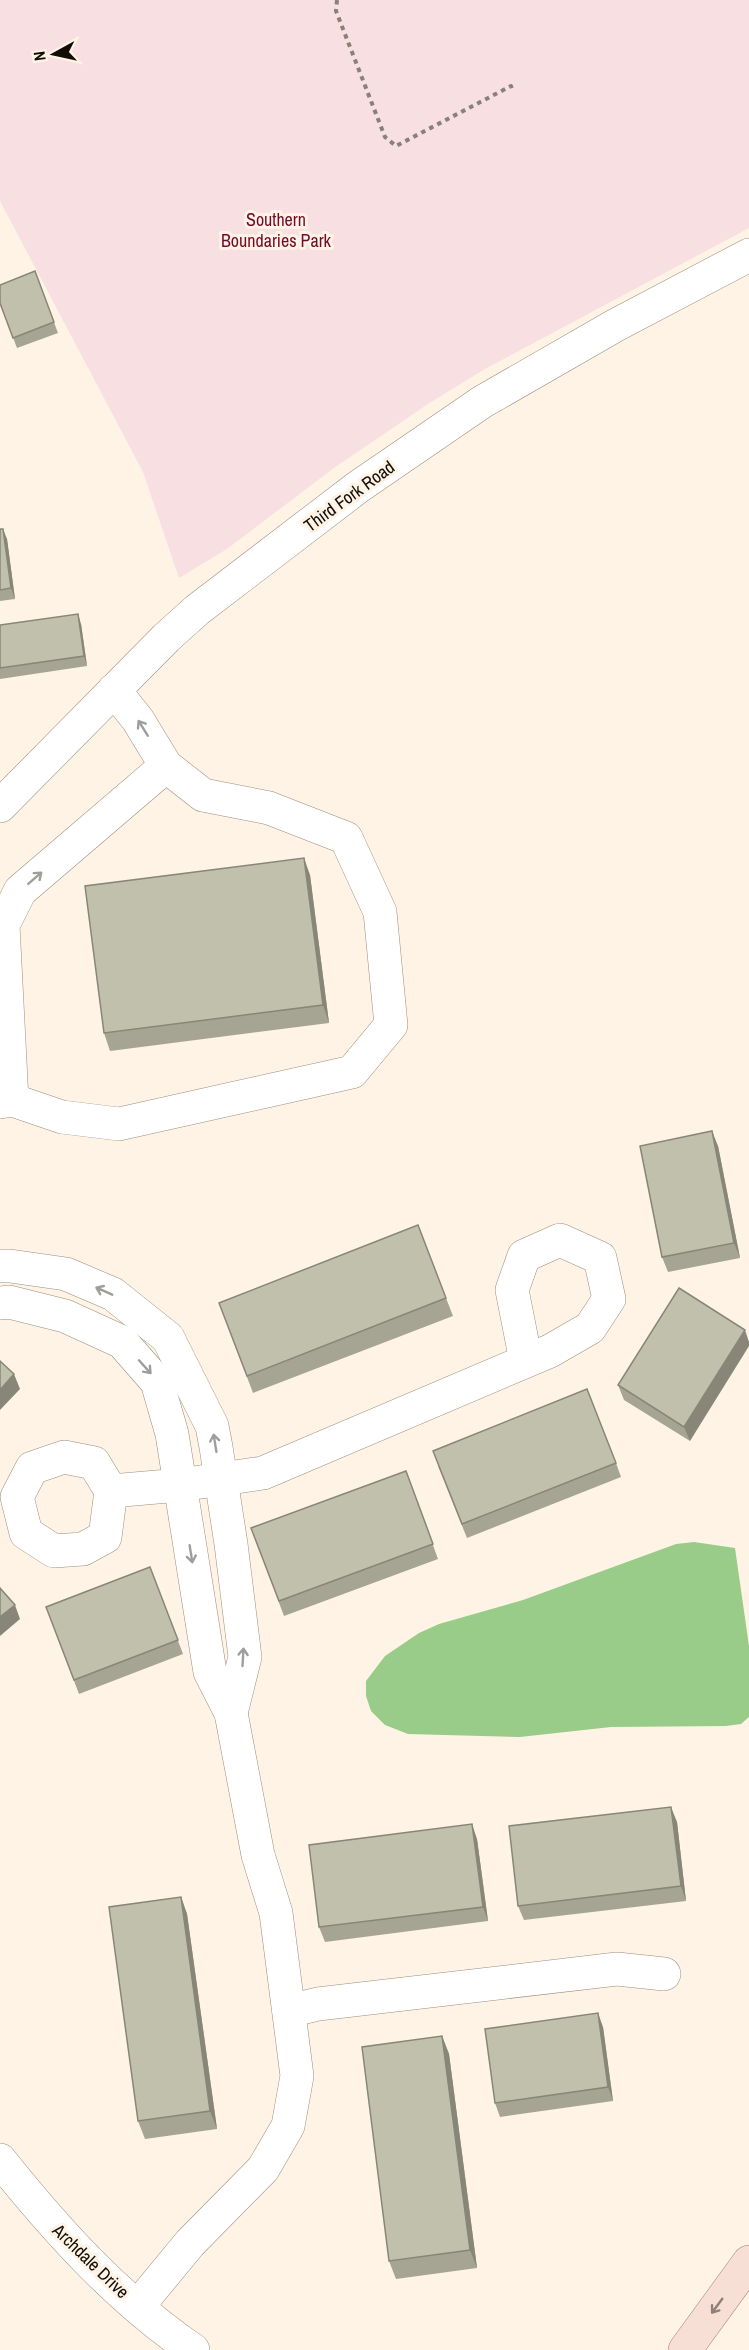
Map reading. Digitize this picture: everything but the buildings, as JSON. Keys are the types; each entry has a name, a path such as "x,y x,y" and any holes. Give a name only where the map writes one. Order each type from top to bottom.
{"main road":[{"path":"685,2350 749,2262"}],"street":[{"name":"Third Fork Road","path":"0,806 166,638 197,610 368,481 482,402 616,325 749,255"},
{"path":"114,690 138,720 166,766 204,795 268,808 346,838 380,912 391,1025 352,1072 119,1124 62,1117 6,1101 3,925 20,891 166,766"},
{"path":"0,1266 66,1274 113,1294 168,1338 212,1426 231,1544 245,1657 231,1713"},
{"path":"0,1303 9,1302 65,1316 122,1342 157,1382 172,1434 210,1672 231,1713 258,1854 276,1913 297,2076 288,2126 263,2169 190,2243 138,2306"},
{"path":"111,1491 180,1485 263,1473 526,1361"},
{"path":"289,2011 318,2004 617,1969 664,1974"},
{"name":"Archdale Drive","path":"0,2160 33,2202 76,2249 138,2306 193,2350"}],"path":[{"path":"337,0 336,11 385,137 396,146 511,86 513,92"}],"green space":[{"name":"Southern Boundaries Park","path":"0,0 749,0 749,228 485,369 428,404 334,468 227,549 179,578 143,472 0,201"}],"shaded area":[{"path":"694,1542 735,1548 749,1646 749,1717 741,1724 611,1727 520,1737 408,1734 385,1725 371,1711 366,1696 366,1681 385,1656 419,1633 439,1624 523,1600 676,1544"}]}
